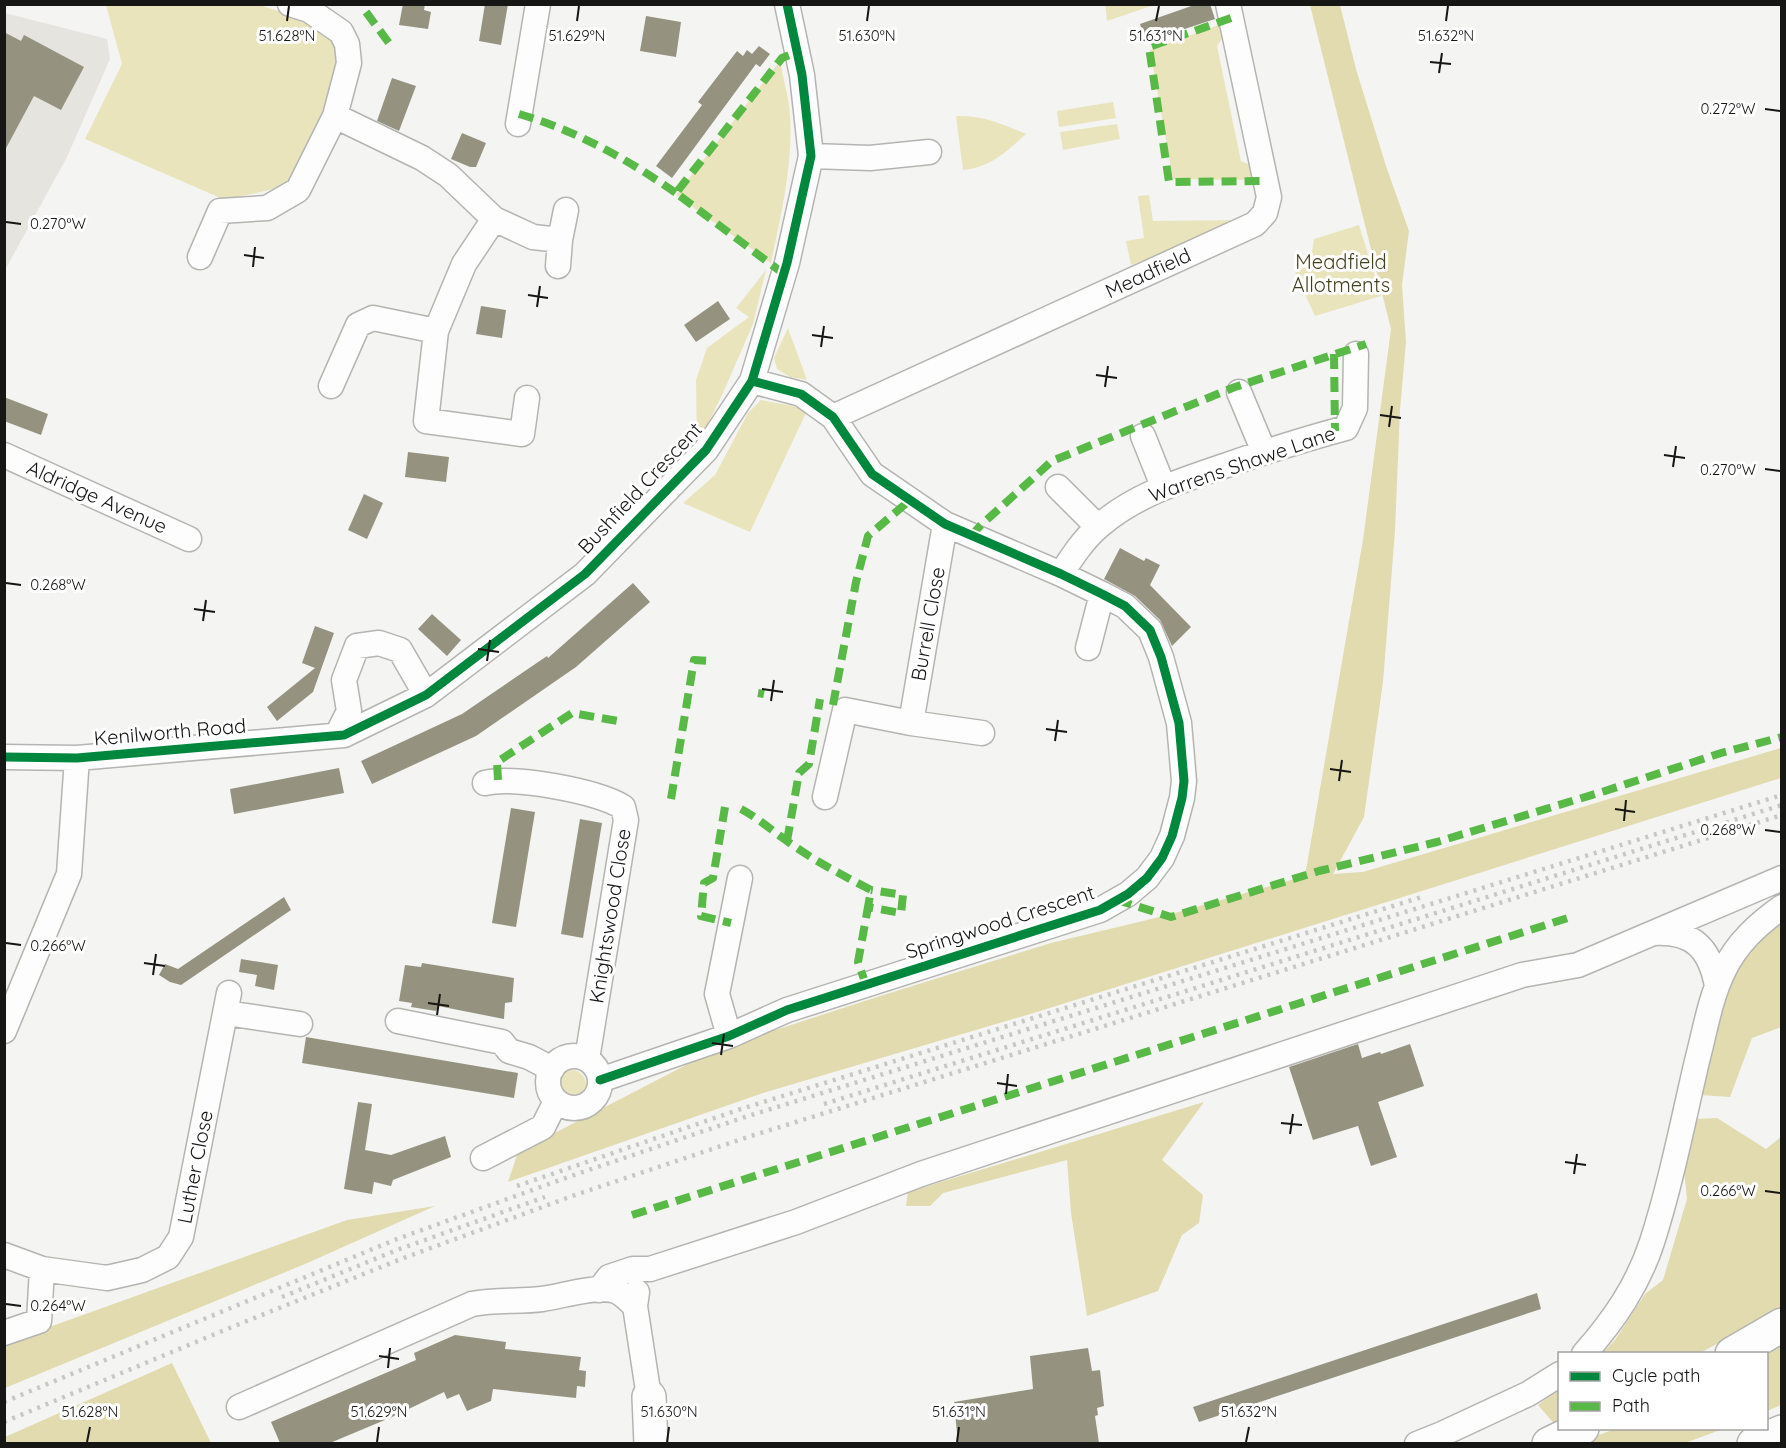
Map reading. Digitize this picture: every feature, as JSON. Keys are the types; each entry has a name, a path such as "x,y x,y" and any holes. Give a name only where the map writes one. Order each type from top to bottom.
{"highway":[{"path":"1734,1352 1782,1325"},
{"path":"649,1397 651,1443"},
{"path":"1549,1443 1578,1430"},
{"path":"1754,1443 1782,1432"}],"street":[{"path":"200,257 220,211 267,208 298,190 335,116 349,63 347,44 341,32 309,10 290,4"},
{"path":"518,124 538,4"},
{"name":"Bushfield Crescent","path":"338,735 344,735 426,695 585,574 706,450 752,381 787,263 810,156 802,75 786,4"},
{"name":"Meadfield","path":"833,417 1255,224 1265,213 1269,197 1228,4"},
{"path":"335,116 422,158 448,176 494,219 533,237 560,240"},
{"path":"810,156 870,158 929,152"},
{"path":"558,266 566,210"},
{"path":"494,219 464,264 436,331 426,421 522,435 527,398"},
{"path":"331,386 358,325 373,318 436,331"},
{"name":"Warrens Shawe Lane","path":"1061,574 1079,547 1098,527 1131,504 1163,486 1264,452 1346,428 1355,408 1356,354"},
{"name":"Springwood Crescent","path":"600,1080 729,1036 787,1010 1100,910 1128,894 1148,878 1162,858 1180,812 1184,781 1179,723 1161,657 1150,630 1125,606 1102,594 1061,574 945,525 872,474 833,417 801,394 752,381"},
{"path":"1239,392 1264,452"},
{"path":"1143,436 1163,486"},
{"name":"Aldridge Avenue","path":"4,455 189,539"},
{"path":"1058,487 1098,527"},
{"name":"Burrell Close","path":"911,723 945,525"},
{"path":"1088,648 1102,594"},
{"path":"338,735 349,711 344,680 357,646 379,643 399,650 426,695"},
{"path":"825,797 844,710 911,723 982,733"},
{"name":"Kenilworth Road","path":"4,757 78,758 338,735"},
{"path":"4,1031 69,874 78,758"},
{"name":"Knightswood Close","path":"485,783 498,780 525,781 609,799 623,807 626,820 587,1059"},
{"path":"729,1036 717,994 740,878"},
{"path":"599,1290 609,1277 633,1269 650,1269 796,1222 921,1174 1522,975 1578,965 1782,878"},
{"path":"1585,1352 1606,1329 1622,1306 1652,1243 1671,1175 1710,1008 1724,969 1748,935 1764,919 1782,907"},
{"path":"1652,933 1670,932 1692,939 1710,961 1717,986"},
{"name":"Luther Close","path":"4,1255 42,1269 107,1278 142,1270 168,1257 181,1237 227,1003 300,1024"},
{"path":"398,1021 502,1042 509,1051 529,1057 552,1069"},
{"path":"571,1056 587,1059 594,1065 600,1080 596,1097 581,1107 572,1108 556,1101 548,1086 548,1077 552,1069 564,1058 571,1056"},
{"path":"483,1158 543,1127 556,1101"},
{"path":"4,1333 39,1321 42,1269"},
{"path":"649,1397 635,1306 639,1284 650,1269"},
{"path":"240,1407 472,1304 488,1300 540,1299 599,1290 614,1290 635,1306"},
{"path":"1417,1443 1442,1434 1528,1394 1558,1375"}],"shaded area":[{"path":"1310,5 1340,5 1356,69 1409,231 1402,285 1406,342 1383,682 1364,817 1333,874 1363,872 1781,748 1781,778 1037,1012 763,1093 508,1182 518,1152 717,1049 1051,943 1168,915 1305,876 1363,540 1391,329"},
{"path":"5,13 107,39 110,59 67,157 5,270"},
{"path":"1781,920 1781,1027 1752,1038 1730,1097 1700,1095 1718,1018 1739,963"},
{"path":"1204,1102 1162,1160 1203,1195 1199,1223 1182,1235 1158,1291 1087,1316 1071,1213 1067,1160 943,1193 930,1206 906,1206 908,1192"},
{"path":"1717,1118 1766,1149 1781,1137 1781,1309 1702,1352 1603,1352 1615,1340 1645,1294 1663,1280 1687,1199 1683,1160 1694,1119"},
{"path":"435,1206 305,1264 5,1388 5,1343 347,1220"},
{"path":"1781,1340 1781,1405 1768,1411 1768,1352 1761,1352"},
{"path":"172,1363 211,1443 5,1443 5,1437"},
{"path":"1558,1390 1558,1426 1557,1427 1538,1405"},
{"path":"1612,1430 1720,1430 1685,1443 1574,1444"}],"green space":[{"path":"1105,4 1154,4 1154,5 1107,21"},
{"path":"106,5 259,5 328,26 341,50 338,78 303,168 287,186 225,200 85,139 122,64"},
{"path":"1224,23 1226,33 1217,46 1241,161 1252,166 1254,180 1173,179 1150,50"},
{"path":"780,61 789,109 790,153 771,263 676,195"},
{"path":"1113,102 1116,118 1059,127 1057,111"},
{"path":"956,116 984,119 1026,134 1005,153 990,162 963,170"},
{"path":"1117,124 1120,139 1063,150 1060,132"},
{"path":"1149,195 1153,221 1244,220 1148,263 1147,259 1131,265 1126,241 1144,238 1138,196"},
{"name":"Meadfield Allotments","path":"1359,225 1381,296 1315,316 1295,273 1310,264 1314,239"},
{"path":"766,270 753,324 697,446 696,380 707,348 749,317 736,308"},
{"path":"788,328 807,380 790,377 777,369 774,358"},
{"path":"761,400 798,407 806,413 750,532 683,503 715,475 748,413"},
{"path":"571,1070 582,1074 586,1085 582,1096 571,1100 560,1096 556,1085 560,1074"}],"building":[{"path":"403,4 425,4 424,10 431,12 428,29 399,25"},
{"path":"485,4 508,4 501,45 479,41"},
{"path":"1197,4 1210,4 1215,19 1145,42 1140,24"},
{"path":"646,16 681,22 676,57 640,51"},
{"path":"4,32 21,41 24,35 84,67 61,110 34,96 4,152"},
{"path":"759,46 770,54 760,67 756,64 672,178 656,166 702,105 698,102 737,51 743,56 747,50 752,54"},
{"path":"392,78 416,86 399,131 377,121"},
{"path":"462,133 486,143 476,167 470,167 451,159"},
{"path":"718,301 730,319 696,342 684,325"},
{"path":"481,306 506,310 502,338 476,334"},
{"path":"4,397 48,414 41,435 4,421"},
{"path":"408,452 449,457 446,482 405,477"},
{"path":"364,494 383,503 367,539 348,530"},
{"path":"1120,548 1144,561 1146,558 1160,565 1150,585 1191,627 1172,646 1160,620 1135,596 1104,579"},
{"path":"633,583 650,602 576,667 476,736 372,784 361,761 462,714 547,656 548,658"},
{"path":"432,614 461,640 447,656 418,629"},
{"path":"315,626 334,633 313,692 277,721 267,707 315,668 302,663"},
{"path":"339,768 344,793 234,814 230,789"},
{"path":"511,808 535,812 516,927 492,923"},
{"path":"580,819 602,823 583,938 561,934"},
{"path":"284,897 291,910 181,985 170,982 159,975 165,964 178,969"},
{"path":"241,959 278,965 274,990 255,986 257,975 239,972"},
{"path":"422,963 514,978 512,1002 505,1003 504,1019 438,1006 436,1011 411,1007 412,1003 399,1001 405,965 421,967"},
{"path":"306,1037 518,1073 514,1098 302,1063"},
{"path":"1358,1044 1362,1058 1410,1044 1424,1086 1378,1102 1397,1157 1371,1166 1358,1126 1313,1140 1289,1067"},
{"path":"358,1102 372,1104 365,1150 391,1155 445,1136 451,1157 393,1180 391,1186 374,1182 372,1194 344,1189"},
{"path":"1537,1293 1541,1309 1199,1422 1193,1407"},
{"path":"455,1335 506,1342 505,1349 581,1357 579,1370 586,1371 585,1387 577,1386 576,1398 493,1389 491,1401 467,1411 459,1394 447,1399 444,1392 330,1443 280,1443 271,1422 416,1360 414,1353"},
{"path":"1088,1348 1092,1371 1100,1370 1104,1406 1097,1408 1098,1415 1095,1416 1099,1443 958,1443 954,1402 1033,1389 1030,1356"}],"railway":[{"path":"4,1402 397,1239 571,1176 745,1117 1782,795"},
{"path":"824,1104 1782,805"},
{"path":"4,1422 401,1259 575,1195 751,1136 1782,815"},
{"path":"517,1186 741,1109 1425,896"},
{"path":"282,1297 397,1250 545,1197"}],"marked path":[{"path":"366,12 389,43"},
{"path":"1231,18 1149,47 1169,182 1265,181"},
{"path":"784,274 676,193 782,58 797,52"},
{"path":"519,114 601,147 676,193"},
{"path":"971,536 1052,461 1235,387 1366,344"},
{"path":"1334,354 1335,431"},
{"path":"833,705 856,582 868,536 910,500"},
{"path":"671,799 694,660 712,661"},
{"path":"758,693 764,694"},
{"path":"787,841 799,773 809,764 820,699"},
{"path":"498,780 497,762 572,713 618,721"},
{"path":"1117,900 1171,917 1319,871 1437,842 1721,753 1782,737"},
{"path":"725,807 713,878 704,883 701,916 731,923"},
{"path":"741,809 807,855 871,890 868,907 901,913 903,895 871,890"},
{"path":"866,985 858,962 868,907"},
{"path":"632,1215 1571,917"}],"cycle path":[{"path":"4,757 77,758 344,735 426,695 585,574 706,450 752,381 787,263 811,156 802,75 787,4"},
{"path":"600,1080 729,1036 787,1010 1100,910 1128,894 1147,878 1162,858 1172,836 1182,798 1184,781 1179,723 1161,657 1150,630 1125,606 1102,594 945,524 872,474 833,417 801,394 752,381"}]}
